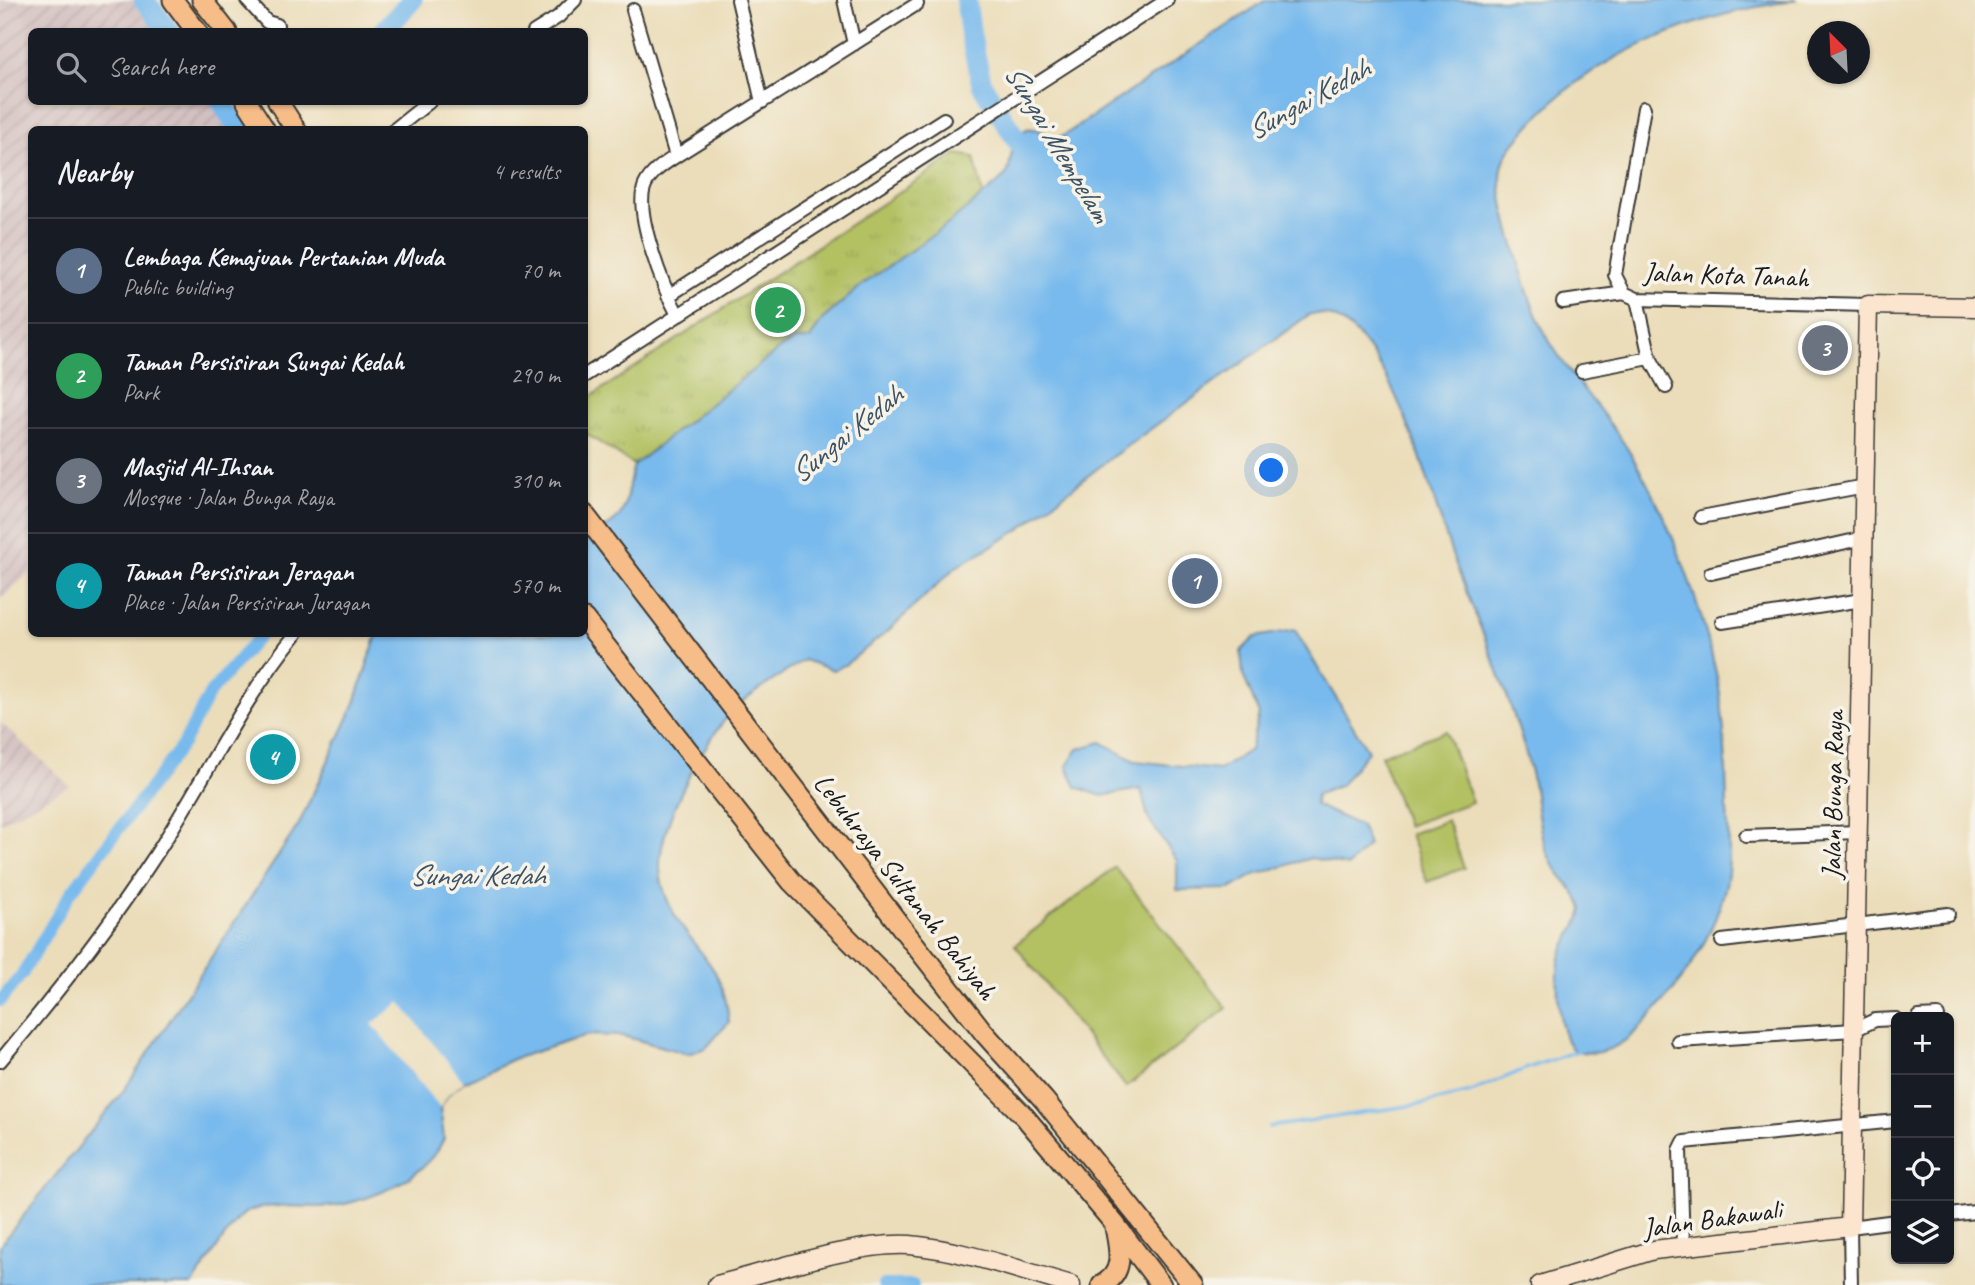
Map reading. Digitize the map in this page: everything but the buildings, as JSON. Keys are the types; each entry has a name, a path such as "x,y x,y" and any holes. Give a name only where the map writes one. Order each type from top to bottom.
{"main road":[{"path":"173,0 194,28"},
{"path":"202,0 224,28"},
{"path":"249,105 262,126"},
{"path":"280,105 293,126"},
{"name":"Lebuhraya Sultanah Bahiyah","path":"588,519 985,1034 1044,1100 1193,1285"},
{"path":"588,624 792,882 1024,1116 1162,1285"},
{"path":"1101,1285 1115,1274 1119,1262 1120,1250 1114,1223"},
{"path":"1162,1285 1163,1249"}],"street":[{"path":"247,0 267,22 278,25"},
{"path":"540,28 558,17 575,0"},
{"path":"738,0 762,102"},
{"path":"844,0 854,44"},
{"path":"588,373 977,120 1167,0"},
{"path":"678,314 668,296 641,207 642,195 655,171 917,4"},
{"path":"633,10 676,156"},
{"path":"399,126 425,105"},
{"name":"Jalan Kota Tanah","path":"1644,108 1615,275 1624,293 1637,299 1975,307"},
{"path":"668,296 943,119"},
{"path":"1563,302 1624,293"},
{"path":"1637,299 1650,358 1666,387"},
{"name":"Jalan Bunga Raya","path":"1851,1285 1868,306"},
{"path":"1582,371 1650,358"},
{"path":"1701,517 1865,486"},
{"path":"1711,573 1864,538"},
{"path":"1722,622 1863,600"},
{"path":"0,1061 80,965 145,872 235,722 294,637"},
{"path":"1746,836 1858,832"},
{"path":"1722,941 1948,914"},
{"path":"1678,1041 1854,1030 1875,1020 1891,1019"},
{"path":"1683,1245 1680,1150 1684,1142 1891,1122"},
{"path":"1954,1214 1975,1212"},
{"name":"Jalan Bakawali","path":"1540,1285 1627,1257 1683,1245 1891,1223"},
{"path":"717,1285 768,1279 859,1250 909,1245 952,1253 1071,1285"}],"shaded area":[{"path":"0,0 133,0 156,28 28,28 28,105 217,105 238,126 28,126 28,574 0,600"},
{"path":"0,722 70,786 0,823"}],"green space":[{"path":"957,154 974,157 983,195 947,225 862,285 822,320 810,339 794,340 783,346 634,465 588,435 588,398"},
{"path":"1446,731 1472,802 1407,826 1381,755"},
{"path":"1447,820 1464,868 1427,882 1410,834"},
{"path":"1115,867 1227,1008 1126,1087 1015,945"}],"water":[{"name":"Sungai Kedah","path":"1266,0 1798,0 1762,6 1688,26 1618,56 1556,99 1514,143 1507,153 1501,172 1506,216 1531,302 1559,356 1621,439 1658,505 1693,590 1720,693 1725,741 1729,848 1725,889 1715,920 1692,963 1645,1023 1624,1041 1601,1052 1573,1050 1568,1042 1560,1017 1558,974 1562,951 1580,919 1583,908 1546,850 1531,772 1520,735 1402,411 1384,372 1362,340 1337,319 1310,314 1112,457 1019,530 956,567 888,631 845,665 833,670 804,660 738,706 726,719 700,757 677,802 660,863 662,882 671,908 716,974 726,1003 729,1022 706,1048 688,1054 623,1036 588,1035 513,1059 464,1082 449,1094 440,1108 444,1138 426,1164 412,1175 381,1192 349,1203 322,1207 279,1206 247,1212 227,1233 192,1285 0,1285 0,1245 124,1090 299,824 355,703 376,637 588,637 588,536 601,530 619,516 626,500 634,465 783,346 794,340 810,339 822,320 862,285 947,225 999,182 1008,172 1013,146 1026,129 1063,136"},
{"path":"1295,630 1368,751 1341,785 1316,795 1315,805 1361,826 1369,845 1348,866 1311,858 1254,875 1230,889 1177,890 1177,861 1148,818 1141,789 1102,796 1076,787 1067,766 1078,749 1101,742 1135,761 1219,770 1250,750 1259,714 1243,675 1241,651 1255,637"}],"pier":[{"path":"400,1002 464,1082 449,1094 440,1108 372,1024"}],"waterway":[{"name":"Sungai Mempelam","path":"144,0 167,28"},
{"name":"Sungai Mempelam","path":"387,28 412,0"},
{"name":"Sungai Mempelam","path":"966,0 982,85 1032,164"},
{"name":"Sungai Mempelam","path":"224,105 236,126"},
{"path":"0,1001 23,973 69,895 183,744 210,693 258,637"},
{"path":"1269,1127 1421,1104 1471,1092 1580,1050"},
{"path":"883,1285 913,1285"}],"place":[{"name":"Taman Persisiran Sungai Kedah","path":"778,310"},
{"name":"Masjid Al-Ihsan","path":"1825,348"},
{"name":"Lembaga Kemajuan Pertanian Muda","path":"1195,581"},
{"name":"Taman Persisiran Jeragan","path":"273,757"}]}
